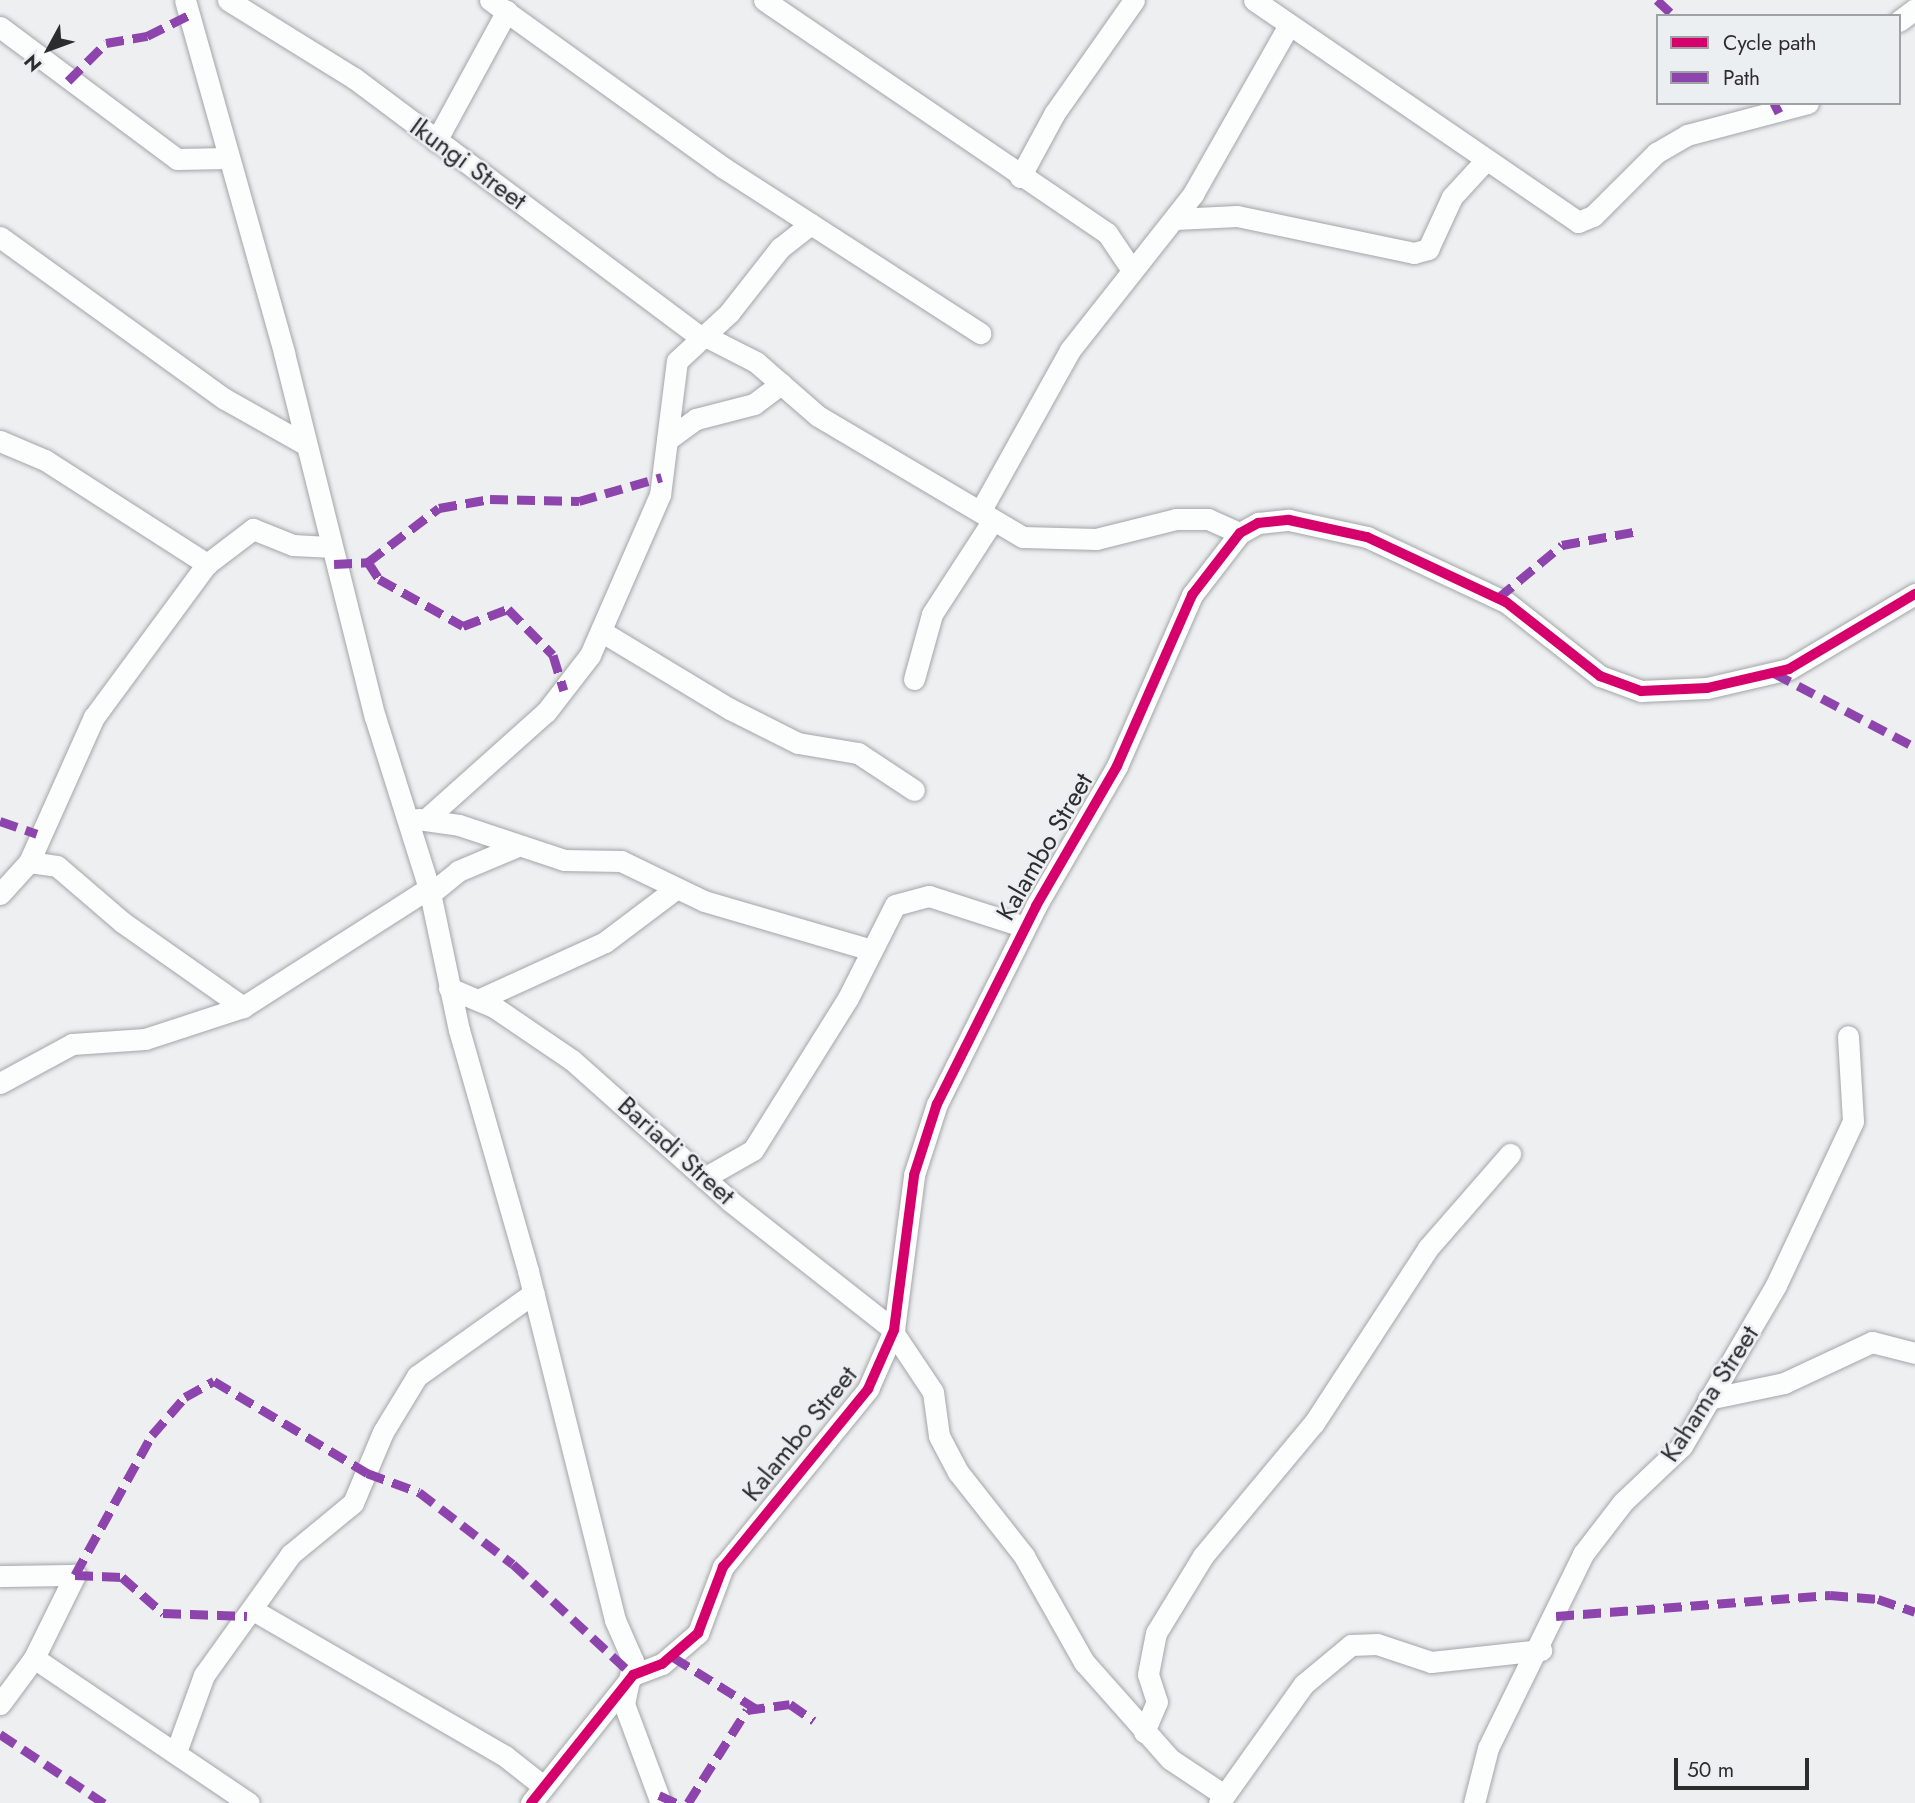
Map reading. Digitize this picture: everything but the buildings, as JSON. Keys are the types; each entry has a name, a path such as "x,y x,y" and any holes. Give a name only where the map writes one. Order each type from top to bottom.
{"street":[{"path":"185,0 305,444 329,547 415,819 449,988 534,1293 633,1675 624,1704 661,1803"},
{"name":"Ikungi Street","path":"228,0 354,78 704,337 756,362 818,416 1023,537 1053,541 1096,539 1176,519 1208,519 1240,533"},
{"path":"764,0 1020,177 1107,233 1132,270"},
{"path":"1020,177 1054,114 1134,0"},
{"path":"1262,5 1578,222 1593,216 1656,153 1688,135 1800,105"},
{"path":"436,141 498,6 811,224 980,334"},
{"path":"914,679 932,614 987,515 1070,350 1175,219 1289,25"},
{"path":"0,27 177,159 228,158"},
{"path":"1175,219 1237,216 1414,253 1428,249 1452,197 1486,160"},
{"path":"415,819 546,712 604,632 660,495 673,368 704,337 780,248 811,224"},
{"path":"0,237 225,399 305,444"},
{"path":"667,440 696,419 754,404 781,384"},
{"path":"0,441 45,460 207,564"},
{"path":"1240,533 1289,520 1367,537 1506,602 1600,676 1642,691 1707,688 1789,669 1915,594"},
{"path":"0,894 29,862 94,717 207,564 253,529 293,545 329,547"},
{"name":"Kalambo Street","path":"537,1795 633,1675 663,1664 698,1633 723,1567 869,1389 893,1331 921,1141 1025,927 1117,766 1192,595 1240,533"},
{"path":"604,632 730,709 798,743 859,753 914,790"},
{"path":"415,819 564,860 621,861 674,890 872,950"},
{"path":"0,1083 72,1044 145,1039 243,1007 458,871 515,847"},
{"path":"29,862 57,866 122,922 243,1007"},
{"path":"480,999 604,942 674,890"},
{"path":"704,1178 753,1150 872,950 883,920 907,897 952,900 1025,927"},
{"name":"Bariadi Street","path":"449,988 480,999 606,1087 704,1178 893,1331 933,1392 939,1436 972,1497 1024,1556 1084,1662 1170,1759 1221,1799"},
{"name":"Kahama Street","path":"1480,1799 1493,1737 1541,1650 1595,1535 1682,1446 1708,1399 1761,1316 1847,1138 1854,1098 1848,1036"},
{"path":"1144,1732 1157,1702 1148,1674 1156,1633 1203,1556 1314,1423 1428,1248 1510,1154"},
{"path":"176,1752 204,1675 292,1554 353,1503 383,1432 417,1376 534,1293"},
{"path":"1708,1399 1784,1383 1872,1342 1915,1353"},
{"path":"0,1576 75,1575 34,1658 0,1704"},
{"path":"253,1610 497,1751 537,1795"},
{"path":"1221,1799 1304,1684 1351,1645 1377,1644 1431,1662 1541,1650"},
{"path":"34,1658 249,1803"}],"marked path":[{"path":"1657,0 1672,14"},
{"path":"68,81 106,43 147,36 189,15"},
{"path":"1775,105 1779,113"},
{"path":"334,564 368,562 439,508 490,499 579,501 662,477"},
{"path":"1498,598 1562,545 1638,531"},
{"path":"368,562 379,579 463,626 508,609 553,655 564,690"},
{"path":"1774,673 1915,747"},
{"path":"0,821 37,834"},
{"path":"75,1575 152,1435 185,1397 214,1381 367,1473 419,1492 513,1564 633,1675"},
{"path":"75,1575 122,1577 163,1613 247,1616"},
{"path":"1556,1616 1830,1595 1878,1599 1915,1612"},
{"path":"673,1657 755,1708"},
{"path":"688,1803 747,1710 790,1704 814,1721"},
{"path":"0,1734 104,1803"},
{"path":"659,1795 676,1803"}],"cycle path":[{"path":"531,1803 633,1675 662,1664 698,1633 723,1567 868,1389 894,1330 914,1175 937,1104 1036,906 1117,766 1192,595 1240,533 1258,523 1289,520 1367,537 1506,602 1600,676 1641,691 1707,688 1789,669 1915,594"}]}
